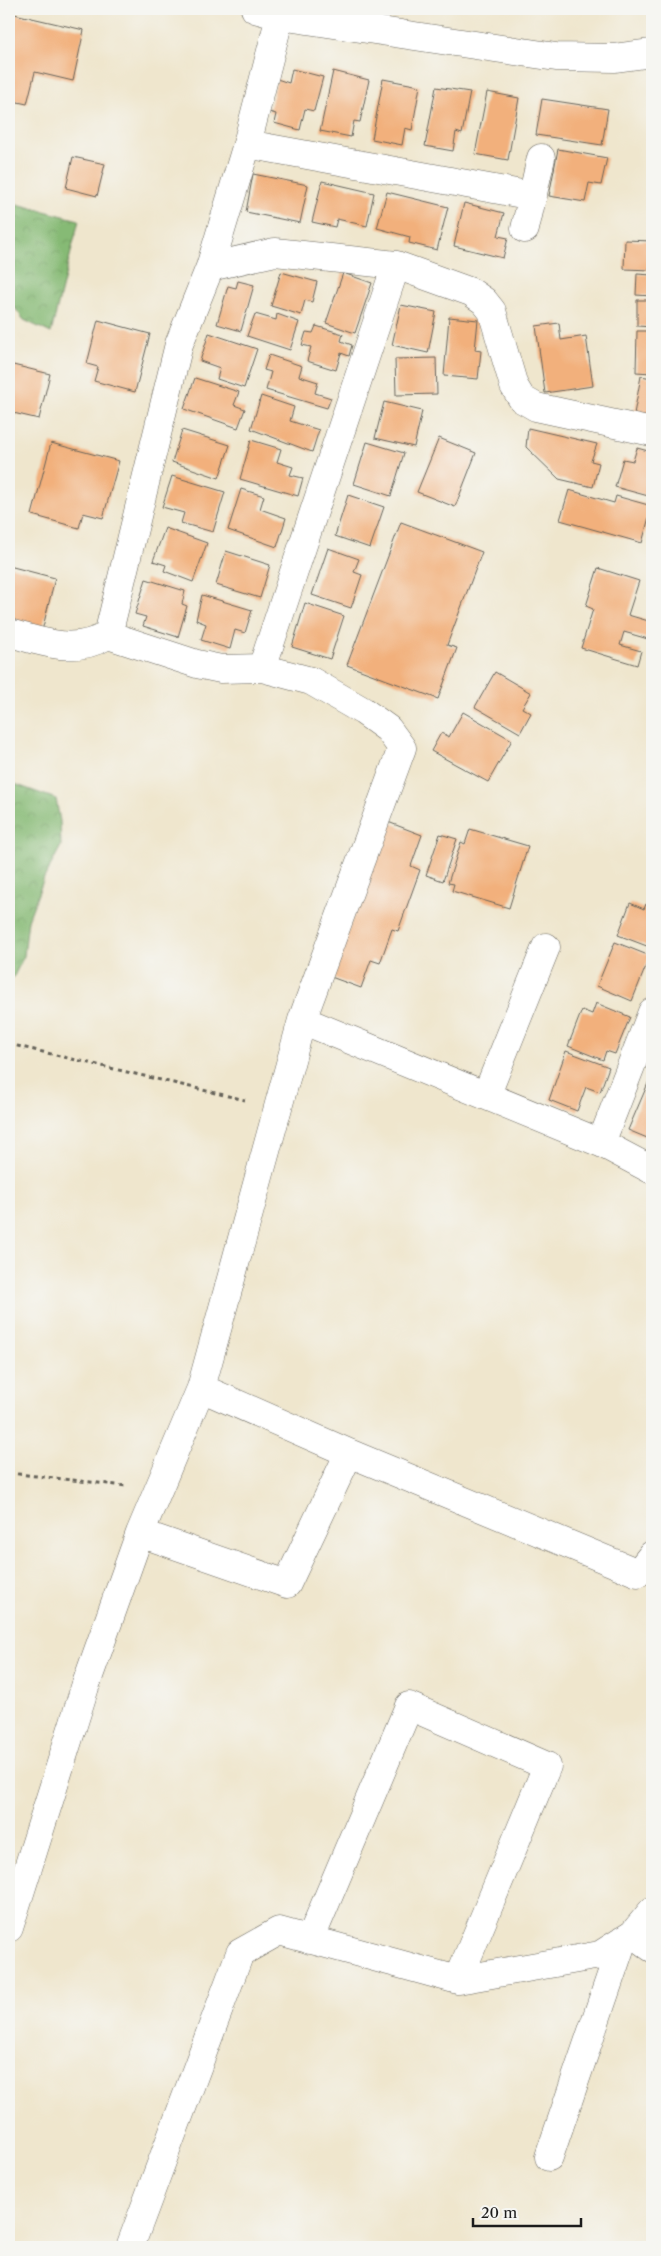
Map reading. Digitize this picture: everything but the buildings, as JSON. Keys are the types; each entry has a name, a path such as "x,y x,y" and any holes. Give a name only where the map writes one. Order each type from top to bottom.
{"street":[{"path":"9,633 69,647 97,642 108,635 179,344 210,267 247,144 267,13 556,57 614,58 652,53"},
{"path":"247,144 533,196"},
{"path":"525,229 541,158"},
{"path":"210,267 275,252 396,265 471,292 484,300 492,311 514,386 522,398 536,407 652,432"},
{"path":"262,668 396,265"},
{"path":"9,1928 85,1687 156,1490 201,1388 302,1020 402,748 388,728 312,681 262,668 221,669 197,664 108,635"},
{"path":"486,1096 546,947"},
{"path":"601,1143 652,1012"},
{"path":"302,1020 601,1143 652,1170"},
{"path":"201,1388 349,1453 638,1573 652,1555"},
{"path":"140,1533 287,1584 349,1453"},
{"path":"310,1940 409,1706 547,1766 458,1980"},
{"path":"550,2157 636,1941 652,1911"},
{"path":"130,2247 240,1953 279,1932 458,1980 600,1955 636,1941"}],"path":[{"path":"9,1044 278,1108"},
{"path":"9,1472 156,1490"}],"green space":[{"path":"9,202 79,220 51,333 24,320 9,300"},
{"path":"9,782 56,799 60,821 61,846 44,878 28,920 24,956 13,978 9,977"}]}
